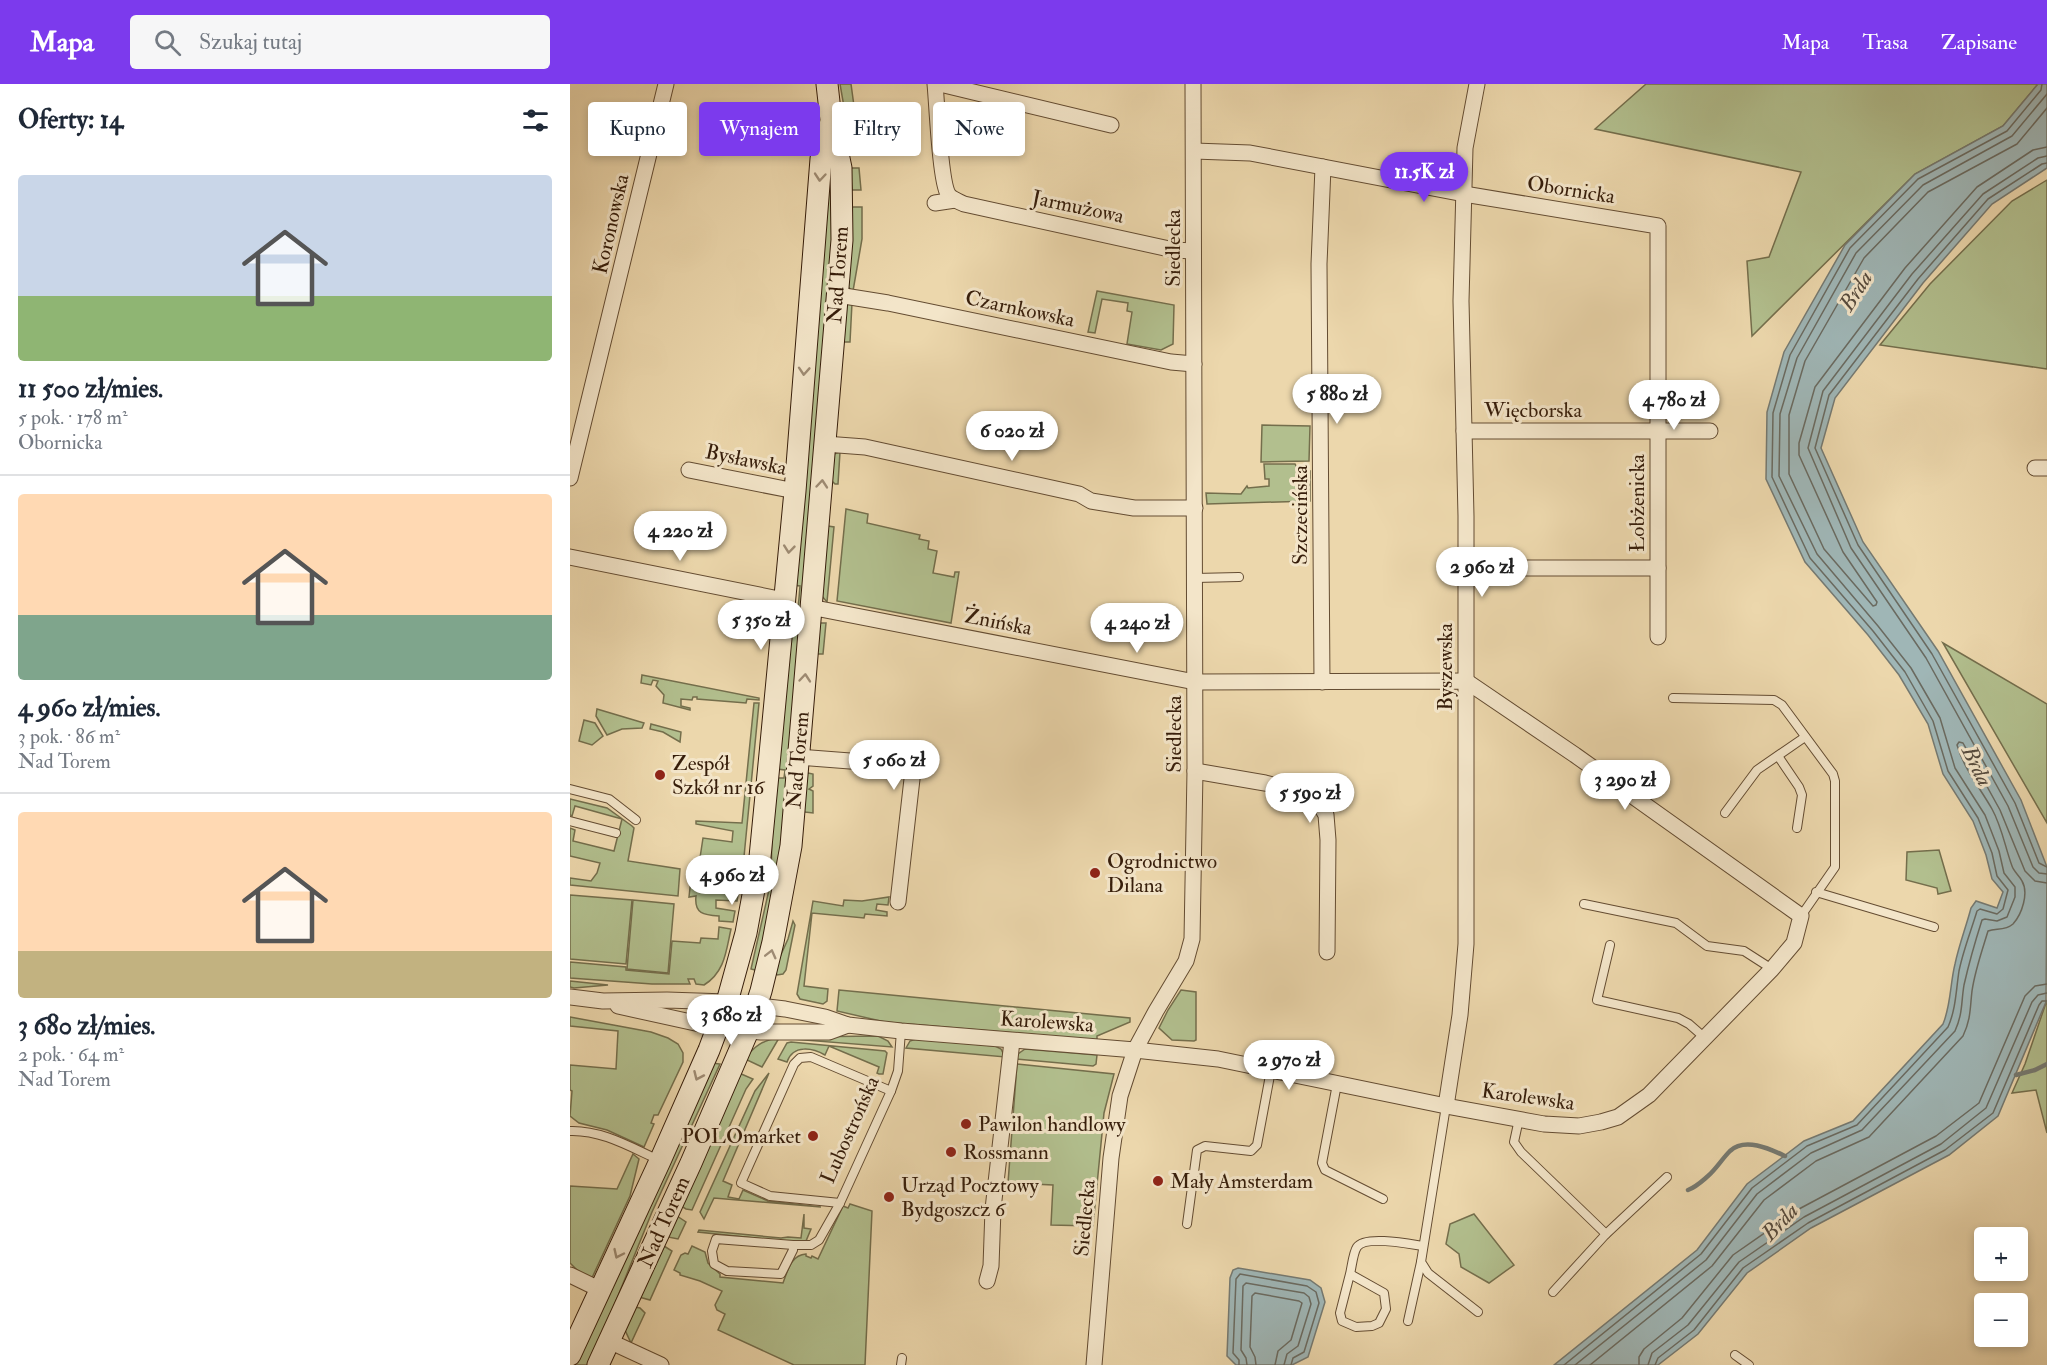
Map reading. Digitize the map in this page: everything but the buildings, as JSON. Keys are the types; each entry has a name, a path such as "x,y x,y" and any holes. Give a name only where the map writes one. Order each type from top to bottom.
{"main road":[{"name":"Nad Torem","path":"598,1365 686,1173 748,1030 768,967 783,898 791,846 842,240 841,168 826,84"},
{"name":"Nad Torem","path":"570,1355 660,1161 718,1028 746,933 760,857 795,491 821,159 831,120"}],"street":[{"name":"Koronowska","path":"570,478 666,84"},
{"path":"935,84 944,178 948,195 955,200"},
{"path":"940,84 1111,125"},
{"name":"Siedlecka","path":"1094,1365 1114,1125 1122,1087 1136,1050 1186,961 1192,939 1195,771 1195,508 1192,84"},
{"name":"Byszewska","path":"1446,1106 1460,1015 1466,944 1466,681 1461,301 1465,148 1477,84"},
{"name":"Obornicka","path":"1194,151 1250,153 1464,194 1658,226"},
{"name":"Szczecińska","path":"1322,682 1319,264 1323,167"},
{"name":"Jarmużowa","path":"935,203 955,200 964,204 1174,250 1193,251"},
{"name":"Łobżenicka","path":"1658,226 1658,637"},
{"name":"Czarnkowska","path":"838,295 888,303 1171,362 1194,364"},
{"name":"Więcborska","path":"1464,431 1710,431"},
{"path":"825,444 877,449 1079,494 1091,501 1134,508 1195,508"},
{"name":"Bysławska","path":"689,470 795,491"},
{"path":"570,556 784,600"},
{"path":"1527,568 1658,568"},
{"name":"Żnińska","path":"810,608 1195,682 1466,681"},
{"path":"1466,681 1575,755 1802,916"},
{"path":"798,758 902,765 909,768 912,779 898,902"},
{"path":"1195,771 1265,783 1305,794 1318,801 1326,815 1328,840 1327,952"},
{"name":"Karolewska","path":"603,1001 727,1002 825,1017 848,1025 1218,1059 1446,1106 1572,1127 1586,1126 1618,1117 1649,1095 1772,969 1794,943 1802,916"},
{"path":"570,998 603,1001"},
{"name":"Karolewska","path":"603,1001 718,1028 829,1032 848,1025"},
{"path":"987,1281 991,1266 993,1209 1012,1041"},
{"path":"570,1275 601,1290"},
{"path":"609,1341 661,1365"}],"lane":[{"path":"1195,578 1239,577"},
{"name":"Karolewska","path":"1673,698 1774,700 1782,705 1833,774 1835,781 1834,867 1802,916"},
{"path":"1725,813 1757,770 1805,736"},
{"path":"1778,756 1802,795 1797,828"},
{"path":"570,789 609,799 636,820"},
{"path":"570,821 616,833"},
{"path":"1816,892 1934,927"},
{"path":"1584,904 1676,923 1707,946 1744,951 1772,969"},
{"path":"1610,945 1597,1000 1678,1018 1689,1023 1705,1038"},
{"name":"Lubostrońska","path":"793,1245 810,1245 819,1240 840,1203 891,1091 898,1071 901,1031"},
{"path":"840,1203 770,1196 741,1183 794,1064 800,1058 811,1057 891,1091"},
{"path":"1187,1224 1197,1150 1205,1146 1251,1151 1257,1145 1271,1070"},
{"path":"1338,1084 1322,1163 1325,1170 1383,1199"},
{"path":"1408,1321 1421,1262 1446,1106"},
{"path":"1519,1119 1514,1142 1521,1152 1606,1234"},
{"path":"570,1131 607,1136 660,1161"},
{"path":"1552,1292 1606,1234 1667,1177"},
{"path":"716,1239 793,1245 793,1250 781,1274 727,1271 714,1264 712,1251 716,1239"},
{"path":"1350,1274 1384,1293 1386,1309 1379,1323 1372,1326 1356,1327 1342,1321 1340,1313 1350,1274 1357,1247 1361,1243 1381,1240 1422,1246"},
{"path":"1421,1262 1428,1273 1478,1312"},
{"path":"1735,1355 1749,1365"}],"green space":[{"path":"840,84 851,84 853,102 843,102"},
{"path":"1646,84 2038,84 2003,126 1915,174 1752,336 1747,261 1769,257 1801,172 1595,129"},
{"path":"830,151 835,210 803,611 798,610 800,586 793,585"},
{"path":"850,168 859,168 861,190 852,190"},
{"path":"2047,180 2047,369 1880,345 1930,284 2012,201"},
{"path":"850,207 862,207 862,239 853,291 848,287"},
{"path":"1097,291 1174,305 1173,344 1161,350 1127,344 1132,312 1127,311 1128,303 1102,299 1095,333 1088,332"},
{"path":"852,303 850,342 842,342 846,305"},
{"path":"1262,425 1310,426 1309,461 1261,462"},
{"path":"840,452 838,484 835,484 830,479 834,454"},
{"path":"1264,464 1295,464 1298,470 1310,471 1310,501 1207,504 1206,493 1241,494 1247,486 1248,488 1269,486 1269,479 1265,479"},
{"path":"846,509 868,514 867,523 920,535 919,539 929,541 928,549 937,551 933,573 954,577 955,572 959,572 951,623 837,601"},
{"path":"828,526 834,527 827,602 821,595"},
{"path":"792,619 801,621 784,833 759,971 751,969 771,881 776,778 784,778 785,770 777,769"},
{"path":"817,623 826,623 823,654 815,654"},
{"path":"1943,643 2047,704 2047,823"},
{"path":"642,675 759,698 759,700 747,699 746,703 697,699 697,697 693,697 692,700 681,699 681,706 690,708 690,710 663,703 664,695 656,686 658,681 653,680 651,685 641,683"},
{"path":"754,703 759,703 743,867 737,901 716,900 716,908 735,911 733,922 719,921 719,916 705,914 698,910 696,896 689,897 692,870 698,871 703,838 732,842 733,831 696,824 696,821 742,823"},
{"path":"597,709 644,723 642,728 622,729 607,735 596,716"},
{"path":"584,720 595,723 603,736 592,745 579,741"},
{"path":"651,724 681,732 680,742 663,732 650,729"},
{"path":"805,774 813,774 813,786 809,789 813,791 813,813 805,812 803,809"},
{"path":"570,799 607,808 632,826 634,828 628,861 680,869 678,896 570,885 570,878 591,881 600,863 570,856 570,828 575,830 573,841 614,851 622,819 575,806 572,816 570,815"},
{"path":"1939,850 1951,891 1938,894 1937,888 1906,880 1907,852"},
{"path":"570,895 632,900 626,964 570,959"},
{"path":"889,897 888,905 877,904 876,910 887,912 887,916 865,914 864,918 812,913 804,986 828,989 827,1001 823,1004 800,999 797,994 813,901 843,906 844,900 862,901"},
{"path":"633,900 674,904 668,973 627,969"},
{"path":"793,921 795,925 786,970 783,974 777,975 774,970 788,939"},
{"path":"719,927 731,929 726,953 716,974 704,985 696,984 694,979 688,979 690,984 652,984 570,978 570,962 669,974 672,941 700,943 701,938 718,939"},
{"path":"570,981 608,985 574,988 570,987"},
{"path":"839,990 1130,1018 1130,1022 1097,1036 1097,1040 885,1022 837,1011"},
{"path":"1181,990 1196,992 1196,1040 1194,1041 1172,1040 1159,1028"},
{"path":"2047,1000 2047,1133 2036,1090 2012,1093 2025,1064"},
{"path":"570,1017 651,1032 678,1044 683,1053 683,1062 658,1115 654,1115 651,1123 654,1124 644,1147 607,1130 579,1123 570,1116 572,1091 570,1090 570,1065 616,1069 618,1031 570,1026"},
{"path":"878,1036 888,1041 892,1047 791,1039 794,1037"},
{"path":"779,1038 762,1067 745,1059 759,1044"},
{"path":"916,1039 995,1046 1001,1049 1005,1057 906,1048 910,1041"},
{"path":"791,1042 885,1051 887,1053 883,1074 877,1073 879,1067 829,1046 825,1055 804,1049 794,1052 787,1062 778,1059 787,1043"},
{"path":"1025,1049 1097,1055 1096,1064 1093,1066 1016,1059 1018,1054"},
{"path":"712,1063 720,1064 652,1212 590,1365 573,1365"},
{"path":"1017,1064 1114,1074 1104,1113 1093,1226 1051,1225 1053,1185 1008,1183"},
{"path":"739,1073 753,1079 746,1089 692,1210 686,1209 681,1206"},
{"path":"769,1073 723,1181 732,1185 728,1197 739,1199 743,1190 768,1201 821,1207 714,1198 704,1219 700,1212 755,1091"},
{"path":"633,1154 639,1159 630,1196 591,1280 570,1263 570,1186 617,1189"},
{"path":"850,1204 872,1211 865,1365 794,1365 718,1330 725,1314 717,1310 715,1305 722,1291 680,1275 674,1270 681,1255 688,1254 692,1246 705,1252 708,1263 720,1274 720,1277 783,1283 793,1260 797,1257 806,1254 806,1256 818,1259 843,1206 848,1208"},
{"path":"804,1214 804,1228 811,1229 806,1241 783,1241 698,1232 699,1230 801,1238"},
{"path":"1474,1214 1514,1265 1489,1283 1461,1267 1459,1254 1446,1244 1450,1224"},
{"path":"677,1216 686,1222 678,1239 668,1237"},
{"path":"664,1246 672,1251 650,1300 639,1297"},
{"path":"635,1307 645,1313 631,1343 624,1328"}],"water":[{"name":"Brda","path":"2038,84 2047,84 2047,168 1992,204 1923,283 1835,398 1821,448 1863,542 1938,651 2021,800 2047,867 2046,1002 1998,1116 1949,1155 1811,1228 1747,1273 1698,1334 1658,1365 1554,1365 1697,1250 1747,1184 1804,1141 1853,1121 1943,1024 1948,1009 1953,972 1971,908 1976,901 1997,908 2003,892 1992,879 1973,821 1943,774 1928,724 1899,675 1805,562 1766,479 1767,412 1784,352 1845,245 1915,174 2003,126"},
{"path":"1238,1268 1310,1280 1321,1288 1325,1302 1308,1357 1292,1365 1236,1365 1227,1356 1230,1278 1233,1270"}],"waterway":[{"path":"2016,1075 2047,1064"},
{"path":"1688,1190 1708,1176 1736,1147 1758,1146 1785,1156"}],"place":[{"name":"Zespół Szkół nr 16","path":"660,775"},
{"name":"Ogrodnictwo Dilana","path":"1095,873"},
{"name":"Pawilon handlowy","path":"966,1124"},
{"name":"POLOmarket","path":"813,1136"},
{"name":"Rossmann","path":"951,1152"},
{"name":"Mały Amsterdam","path":"1158,1181"},
{"name":"Urząd Pocztowy Bydgoszcz 6","path":"889,1197"}]}
